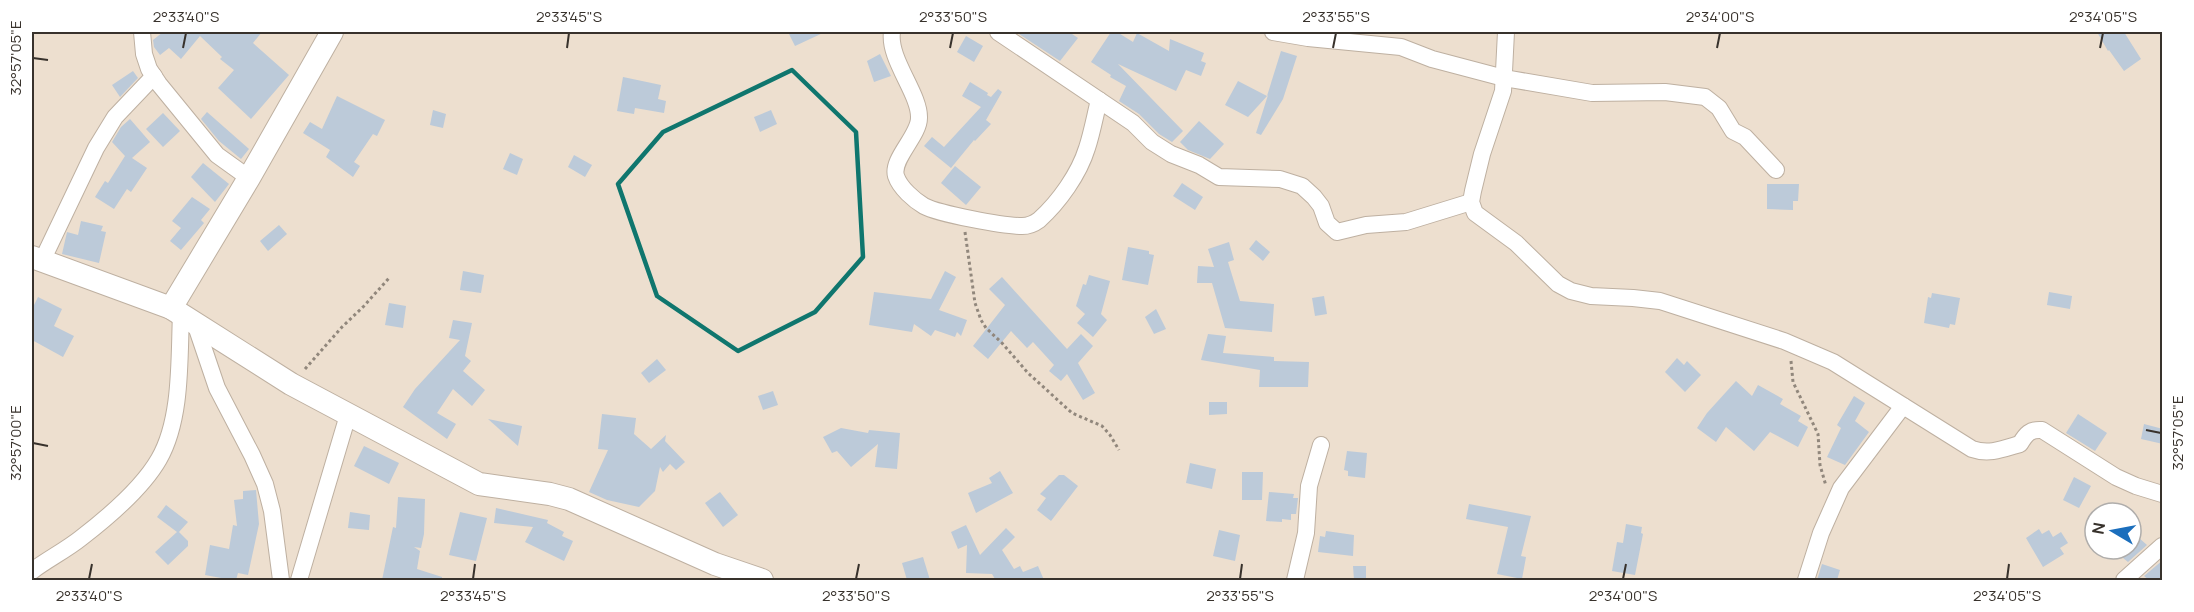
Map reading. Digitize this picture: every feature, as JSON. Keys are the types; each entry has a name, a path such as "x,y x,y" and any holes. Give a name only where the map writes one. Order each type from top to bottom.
{"street":[{"path":"142,32 144,54 154,76 218,155 249,178"},
{"path":"32,571 88,531 148,476 160,457 171,425 177,392 182,315 249,178 333,32"},
{"path":"892,32 891,37 896,55 916,103 919,118 915,131 897,164 896,175 909,194 924,206 940,212 1025,226 1037,221 1061,195 1078,168 1087,148 1099,100"},
{"path":"998,32 1132,123 1161,148 1199,165 1216,176 1231,179 1280,179 1302,186 1321,206 1328,223 1337,232 1366,225 1406,222 1471,202"},
{"path":"1273,32 1308,39 1401,47 1432,59 1504,78 1592,93 1665,92 1705,97 1719,108 1733,131 1745,137 1776,170"},
{"path":"1506,32 1501,101 1482,154 1471,202 1475,213 1516,243 1558,284 1571,291 1591,296 1660,302 1790,344 1833,362 1980,452 1990,452 2020,444 2027,432 2034,429 2042,430 2116,477 2163,495"},
{"path":"154,76 115,117 37,259 182,315 291,384 479,484 550,494 569,499 715,564 762,580"},
{"path":"182,315 265,484 272,511 281,580"},
{"path":"1806,580 1841,488 1903,406"},
{"path":"299,580 348,415"},
{"path":"1295,580 1306,533 1309,486 1322,445"},
{"path":"2124,580 2163,546"}],"path":[{"path":"962,216 975,303 986,328 1072,413 1102,426 1119,450"},
{"path":"291,384 389,278"},
{"path":"1790,344 1793,382 1815,423 1824,481 1833,504"}],"highlighted area":[{"path":"792,70 856,132 863,257 815,312 738,351 657,296 618,184 663,132"}],"building":[{"path":"163,32 262,32 253,43 289,75 251,119 218,88 234,70 220,59 222,57 200,36 181,59 169,48 160,55 154,47 153,40"},
{"path":"788,32 825,32 795,46"},
{"path":"1016,32 1069,32 1078,38 1060,61"},
{"path":"1111,32 1117,32 1133,42 1137,33 1169,51 1170,39 1204,53 1201,61 1206,63 1201,76 1186,70 1176,91 1118,64 1183,131 1172,142 1159,134 1139,114 1119,101 1126,86 1091,62"},
{"path":"2097,32 2124,32 2141,59 2124,71"},
{"path":"966,36 983,46 974,62 957,52"},
{"path":"1281,51 1297,56 1283,99 1261,135 1256,133 1268,95 1248,117 1225,105 1238,81 1267,96"},
{"path":"880,54 891,76 874,82 867,61"},
{"path":"133,71 138,78 120,97 112,85"},
{"path":"623,77 661,85 658,99 666,101 664,113 635,108 634,114 617,111"},
{"path":"970,82 991,97 998,89 1002,92 986,120 991,124 974,140 951,168 924,146 932,137 944,147 981,107 962,96"},
{"path":"337,96 385,120 377,136 373,134 354,162 360,166 353,177 326,157 330,150 303,133 310,122 322,129"},
{"path":"433,110 446,114 443,128 430,125"},
{"path":"771,110 777,124 760,132 754,117"},
{"path":"207,112 249,149 241,159 219,141 201,119"},
{"path":"163,113 180,131 163,147 146,129"},
{"path":"130,119 150,142 132,158 147,168 131,192 127,189 114,209 95,197 105,181 108,183 125,156 112,142 121,127"},
{"path":"1199,121 1224,144 1210,159 1188,150 1180,142"},
{"path":"510,153 523,159 517,175 503,169"},
{"path":"574,155 592,165 585,177 568,167"},
{"path":"203,163 229,184 215,202 191,177"},
{"path":"955,166 981,187 966,205 941,183"},
{"path":"1182,183 1203,197 1195,210 1173,196"},
{"path":"1767,184 1799,184 1798,201 1793,201 1793,210 1767,209"},
{"path":"192,197 210,209 201,220 204,223 181,250 170,241 181,228 172,221"},
{"path":"81,221 103,226 101,231 106,232 99,263 62,254 67,232 78,235"},
{"path":"279,225 287,234 268,251 260,241"},
{"path":"1256,240 1270,252 1263,261 1249,249"},
{"path":"1229,242 1234,260 1228,262 1240,301 1274,304 1272,332 1225,328 1212,283 1197,283 1198,266 1214,267 1208,249"},
{"path":"1128,247 1149,251 1149,254 1154,255 1148,285 1122,280"},
{"path":"463,271 484,275 481,293 460,290"},
{"path":"945,271 956,277 939,310 967,320 961,336 957,332 955,337 935,330 931,336 914,324 912,332 869,325 874,292 931,299"},
{"path":"1089,275 1110,281 1101,314 1107,320 1093,337 1077,323 1085,314 1076,306 1083,284 1086,285"},
{"path":"1002,277 1067,349 1081,334 1093,346 1078,363 1095,393 1083,400 1067,374 1061,381 1049,371 1054,365 1033,342 1027,348 1011,331 988,359 973,346 1005,305 989,289"},
{"path":"2049,292 2072,296 2070,309 2047,305"},
{"path":"1932,293 1960,298 1955,325 1950,324 1949,328 1924,323 1928,297 1931,298"},
{"path":"1324,296 1327,314 1315,316 1312,298"},
{"path":"38,297 62,309 54,326 74,336 63,357 32,340 32,309"},
{"path":"389,303 406,306 403,328 385,325"},
{"path":"1156,309 1166,329 1154,334 1145,317"},
{"path":"453,320 472,323 465,356 471,361 463,371 485,390 472,406 453,389 437,413 456,424 447,439 403,407 415,389 460,340 449,338"},
{"path":"1208,334 1226,336 1223,353 1274,357 1274,361 1309,362 1308,387 1259,387 1260,370 1201,360"},
{"path":"1677,358 1684,365 1687,361 1701,375 1685,392 1665,372"},
{"path":"657,359 666,370 649,383 641,373"},
{"path":"1736,381 1752,396 1758,385 1783,399 1780,404 1801,416 1798,421 1808,427 1798,447 1770,432 1754,451 1726,427 1716,442 1697,428 1707,413"},
{"path":"773,391 778,405 763,410 758,396"},
{"path":"1854,396 1865,403 1855,421 1869,432 1845,465 1827,457 1841,428 1837,425"},
{"path":"1209,402 1227,402 1227,414 1209,415"},
{"path":"602,414 636,418 634,434 651,449 666,435 665,441 685,462 676,470 670,464 663,472 660,467 655,491 639,507 607,500 589,492 608,450 598,449"},
{"path":"2078,414 2107,433 2095,451 2066,433"},
{"path":"488,419 522,426 518,446"},
{"path":"2144,424 2163,429 2163,444 2141,439"},
{"path":"841,428 868,433 869,430 900,433 897,469 875,467 878,444 851,467 837,451 832,453 823,437"},
{"path":"364,446 399,463 389,484 354,466"},
{"path":"1347,451 1367,453 1365,478 1348,476 1348,471 1344,470"},
{"path":"1190,463 1216,469 1212,489 1186,483"},
{"path":"1000,471 1013,493 976,513 968,493 992,483 989,478"},
{"path":"1242,472 1263,472 1262,500 1242,500"},
{"path":"1059,475 1064,475 1078,486 1051,521 1037,510 1046,498 1040,494"},
{"path":"2074,477 2091,486 2079,508 2063,500"},
{"path":"256,490 259,524 248,575 238,573 236,580 232,580 205,575 210,545 229,549 233,525 237,526 234,500 243,499 243,491"},
{"path":"720,492 738,515 723,527 705,503"},
{"path":"1269,492 1294,494 1293,498 1298,498 1296,514 1291,514 1291,520 1266,521"},
{"path":"398,497 425,499 424,534 421,548 414,547 420,551 417,569 442,577 442,580 382,580 393,527 396,528"},
{"path":"1469,504 1531,516 1521,556 1526,557 1522,579 1497,574 1508,527 1466,519"},
{"path":"166,505 188,522 179,532 188,541 188,546 168,565 155,552 177,532 157,517"},
{"path":"496,508 548,520 547,523 564,532 562,536 573,541 564,561 525,542 533,527 494,523"},
{"path":"350,512 370,515 369,530 348,528"},
{"path":"460,512 487,518 476,561 449,555"},
{"path":"1626,524 1642,527 1641,533 1643,534 1635,575 1612,571 1617,542 1623,543"},
{"path":"966,525 980,555 1006,528 1015,537 1002,550 1014,569 1020,566 1023,572 1038,566 1044,580 991,580 995,579 992,574 966,573 967,545 958,549 951,532"},
{"path":"2039,529 2042,534 2049,530 2053,537 2061,532 2068,543 2060,548 2064,554 2043,567 2026,538"},
{"path":"1219,530 1240,535 1235,561 1213,556"},
{"path":"1326,531 1354,535 1353,556 1318,552 1320,536 1325,537"},
{"path":"923,557 930,580 907,580 902,563"},
{"path":"2163,560 2163,580 2149,580 2144,576"},
{"path":"1822,564 1840,570 1837,580 1817,580"},
{"path":"1353,566 1366,566 1366,580 1354,580"}]}
